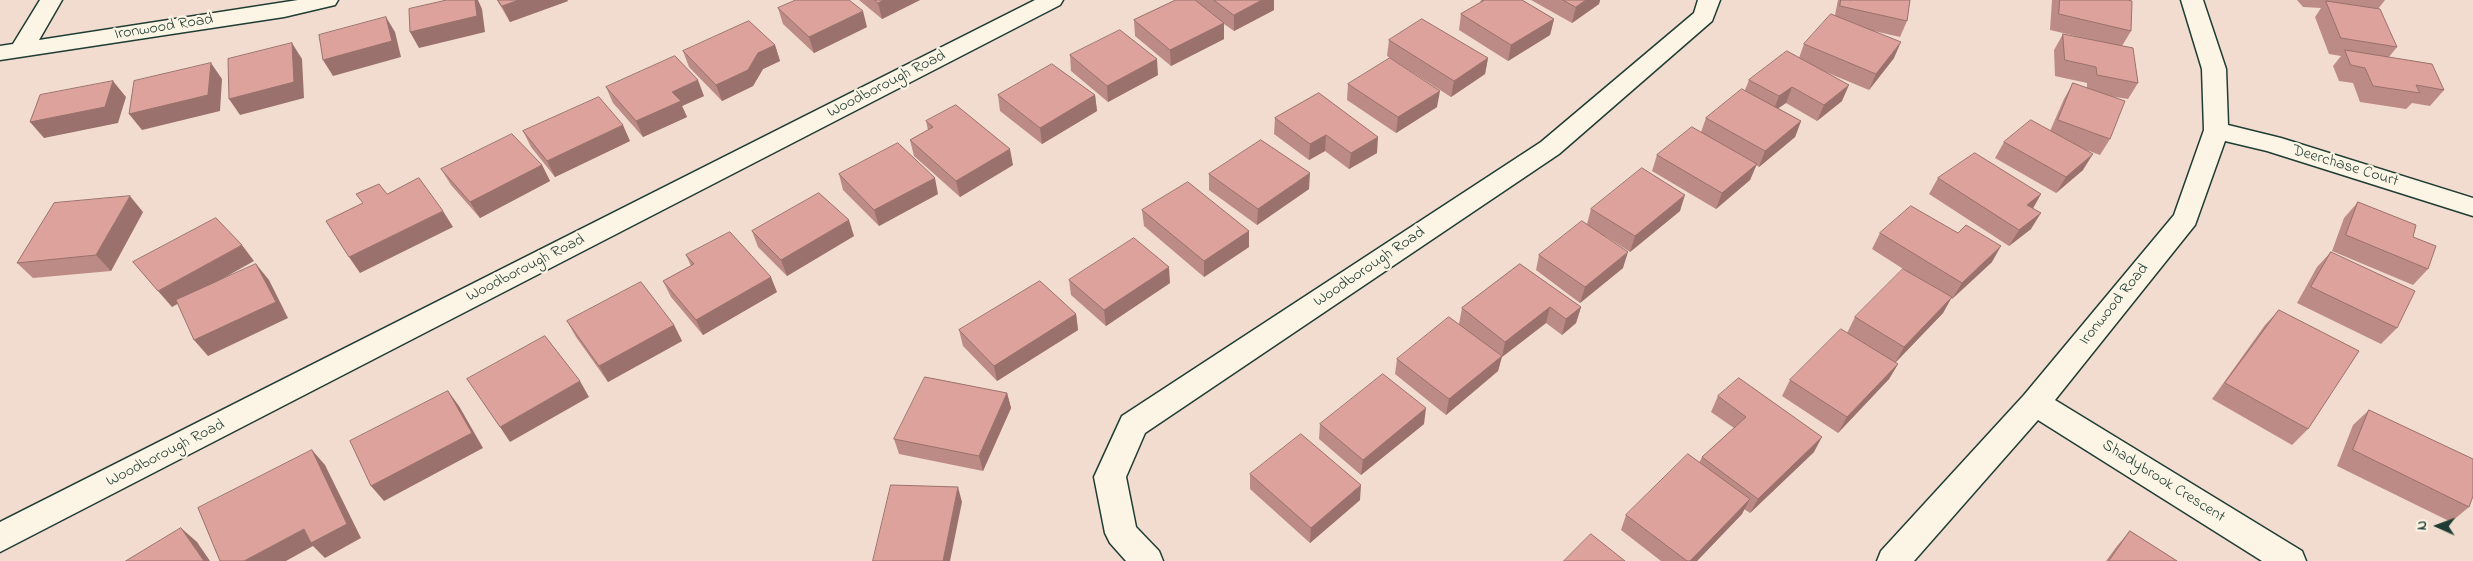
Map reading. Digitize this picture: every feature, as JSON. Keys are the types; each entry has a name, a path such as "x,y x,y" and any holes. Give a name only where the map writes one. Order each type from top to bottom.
{"street":[{"path":"10,51 51,0"},
{"name":"Ironwood Road","path":"10,51 284,10 327,0"},
{"name":"Woodborough Road","path":"0,538 1052,0"},
{"name":"Woodborough Road","path":"1147,561 1121,533 1110,476 1133,425 1550,148 1704,16 1709,0"},
{"name":"Ironwood Road","path":"1893,561 2035,403 2186,218 2216,130 2214,69 2192,0"},
{"name":"Deerchase Court","path":"2216,130 2272,144 2473,207"},
{"name":"Shadybrook Crescent","path":"2035,403 2290,561"}],"building":[{"path":"447,0 475,0 477,16 410,32 409,9"},
{"path":"498,0 519,0 502,6"},
{"path":"796,0 849,0 863,11 809,37 778,8"},
{"path":"1176,0 1195,0 1224,23 1170,50 1134,20"},
{"path":"1214,0 1262,0 1234,15"},
{"path":"1485,0 1522,0 1554,19 1511,45 1461,14"},
{"path":"1563,0 1586,0 1576,7"},
{"path":"1841,0 1910,0 1907,21 1840,6"},
{"path":"2060,0 2132,1 2131,31 2059,14"},
{"path":"2326,1 2380,9 2397,47 2341,38"},
{"path":"1831,14 1901,42 1876,74 1804,44"},
{"path":"386,17 392,41 323,60 319,35"},
{"path":"1422,19 1488,58 1454,81 1389,40"},
{"path":"749,21 775,45 758,53 748,70 716,85 683,51"},
{"path":"1120,30 1157,59 1107,86 1070,55"},
{"path":"2063,34 2133,48 2138,83 2097,75 2096,67 2065,60"},
{"path":"292,43 294,82 229,99 228,59"},
{"path":"2345,50 2432,64 2444,90 2416,85 2420,93 2373,86 2365,68 2351,65"},
{"path":"1787,51 1849,85 1824,105 1792,87 1779,96 1749,80"},
{"path":"675,56 698,80 672,92 681,101 636,121 606,87"},
{"path":"1390,58 1440,91 1398,117 1348,84"},
{"path":"211,63 208,95 129,114 134,81"},
{"path":"1052,64 1095,95 1040,128 998,95"},
{"path":"113,81 105,107 30,122 40,95"},
{"path":"2073,83 2125,101 2110,139 2058,120"},
{"path":"1742,89 1801,121 1765,151 1706,118"},
{"path":"1319,93 1378,137 1351,153 1326,135 1310,144 1275,118"},
{"path":"599,97 623,125 547,161 523,131"},
{"path":"956,105 1010,149 956,181 910,140 933,127 926,121"},
{"path":"2031,120 2093,154 2066,177 2004,142"},
{"path":"1692,127 1757,164 1722,193 1657,155"},
{"path":"512,134 542,165 470,202 441,169"},
{"path":"1261,140 1310,173 1258,209 1209,174"},
{"path":"898,143 935,178 874,210 839,174"},
{"path":"1975,153 2041,194 2027,205 2041,213 2019,230 1938,178"},
{"path":"1642,168 1685,195 1635,236 1591,209"},
{"path":"419,178 443,211 349,257 326,221 363,203 356,194 379,184 387,194"},
{"path":"1188,182 1249,231 1204,261 1142,210"},
{"path":"819,193 849,220 781,260 752,231"},
{"path":"130,196 96,255 17,263 54,203"},
{"path":"2358,202 2416,225 2413,237 2436,246 2428,269 2346,235"},
{"path":"1911,206 1958,233 1966,225 2001,246 1962,283 1880,233"},
{"path":"216,218 242,245 158,291 133,262"},
{"path":"1582,221 1628,252 1585,287 1539,255"},
{"path":"730,232 771,277 696,320 663,281 694,264 686,255"},
{"path":"1134,238 1169,267 1104,310 1069,280"},
{"path":"2331,252 2415,291 2397,328 2311,287"},
{"path":"256,264 276,302 194,340 176,300"},
{"path":"1520,264 1581,307 1566,319 1550,307 1505,342 1462,308"},
{"path":"1903,269 1952,297 1904,347 1855,317"},
{"path":"1040,281 1076,314 994,366 959,330"},
{"path":"641,282 674,325 599,366 567,321"},
{"path":"2279,310 2359,351 2308,429 2225,383"},
{"path":"1449,317 1502,356 1449,399 1397,359"},
{"path":"1841,329 1898,364 1847,417 1790,380"},
{"path":"545,336 580,381 500,427 467,379"},
{"path":"1383,374 1426,408 1363,460 1320,424"},
{"path":"925,377 1007,393 979,456 894,439"},
{"path":"1739,378 1822,437 1758,499 1702,457 1746,417 1718,396"},
{"path":"448,391 472,433 371,486 350,441"},
{"path":"2369,410 2473,459 2473,496 2469,507 2353,450"},
{"path":"1301,434 1361,485 1311,528 1250,474"},
{"path":"312,450 347,524 311,543 304,529 244,561 220,561 198,508"},
{"path":"1688,454 1750,499 1690,561 1687,561 1626,515"},
{"path":"891,485 958,487 943,561 873,561"},
{"path":"181,528 204,561 126,561"},
{"path":"2130,531 2177,561 2109,561"},
{"path":"1591,534 1625,561 1564,561"}]}
